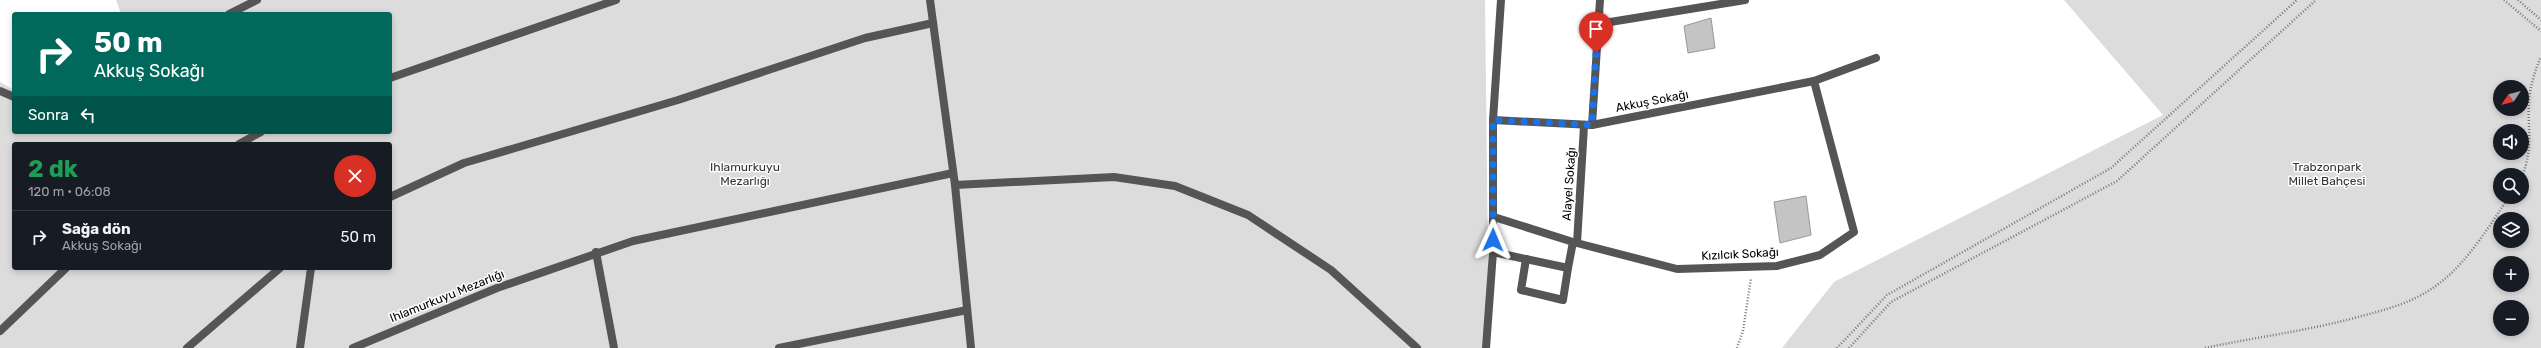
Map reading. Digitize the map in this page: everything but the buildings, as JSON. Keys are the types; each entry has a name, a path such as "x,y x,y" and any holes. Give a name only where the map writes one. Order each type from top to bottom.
{"street":[{"path":"233,12 257,0"},
{"path":"392,77 616,0"},
{"path":"930,0 955,185 971,348"},
{"path":"1486,348 1493,252 1493,120 1501,0"},
{"name":"Alayel Sokağı","path":"1568,268 1575,243 1600,0"},
{"path":"1598,24 1745,0"},
{"path":"392,196 464,163 678,100 865,38 933,23"},
{"name":"Akkuş Sokağı","path":"1493,120 1588,126 1814,81 1876,58"},
{"name":"Kızılcık Sokağı","path":"1494,217 1575,243 1676,269 1777,266 1820,255 1854,232 1814,81"},
{"path":"0,91 12,95"},
{"path":"243,142 258,134"},
{"name":"Ihlamurkuyu Mezarlığı","path":"353,348 497,288 596,252 633,241 953,173"},
{"path":"955,185 1114,177 1175,186 1248,215 1331,270 1417,348"},
{"path":"596,252 614,348"},
{"path":"1493,252 1526,259 1568,268 1563,300 1521,290 1526,259"},
{"path":"2,326 64,270"},
{"path":"187,348 278,270"},
{"path":"300,348 311,270"},
{"path":"779,348 967,310"}],"path":[{"path":"1837,348 1887,295 2111,168 2297,0"},
{"path":"1850,348 1891,302 2117,181 2316,0"},
{"path":"2504,0 2541,31"},
{"path":"2518,0 2541,20"},
{"path":"2524,168 2531,141 2530,92 2541,57"},
{"path":"2206,348 2311,330 2394,308 2411,301 2441,282 2456,269 2504,204"},
{"path":"1737,348 1743,331 1753,266"}],"green space":[{"name":"Ihlamurkuyu Mezarlığı","path":"116,0 1485,0 1489,348 0,348 0,82 12,89 12,134 392,134 392,12 120,12"},
{"name":"Trabzonpark Millet Bahçesi","path":"2064,0 2541,0 2541,348 1782,348 1834,282 2163,115"}],"route":[{"path":"1493,240 1493,120 1584,126 1592,125 1596,53"}]}
